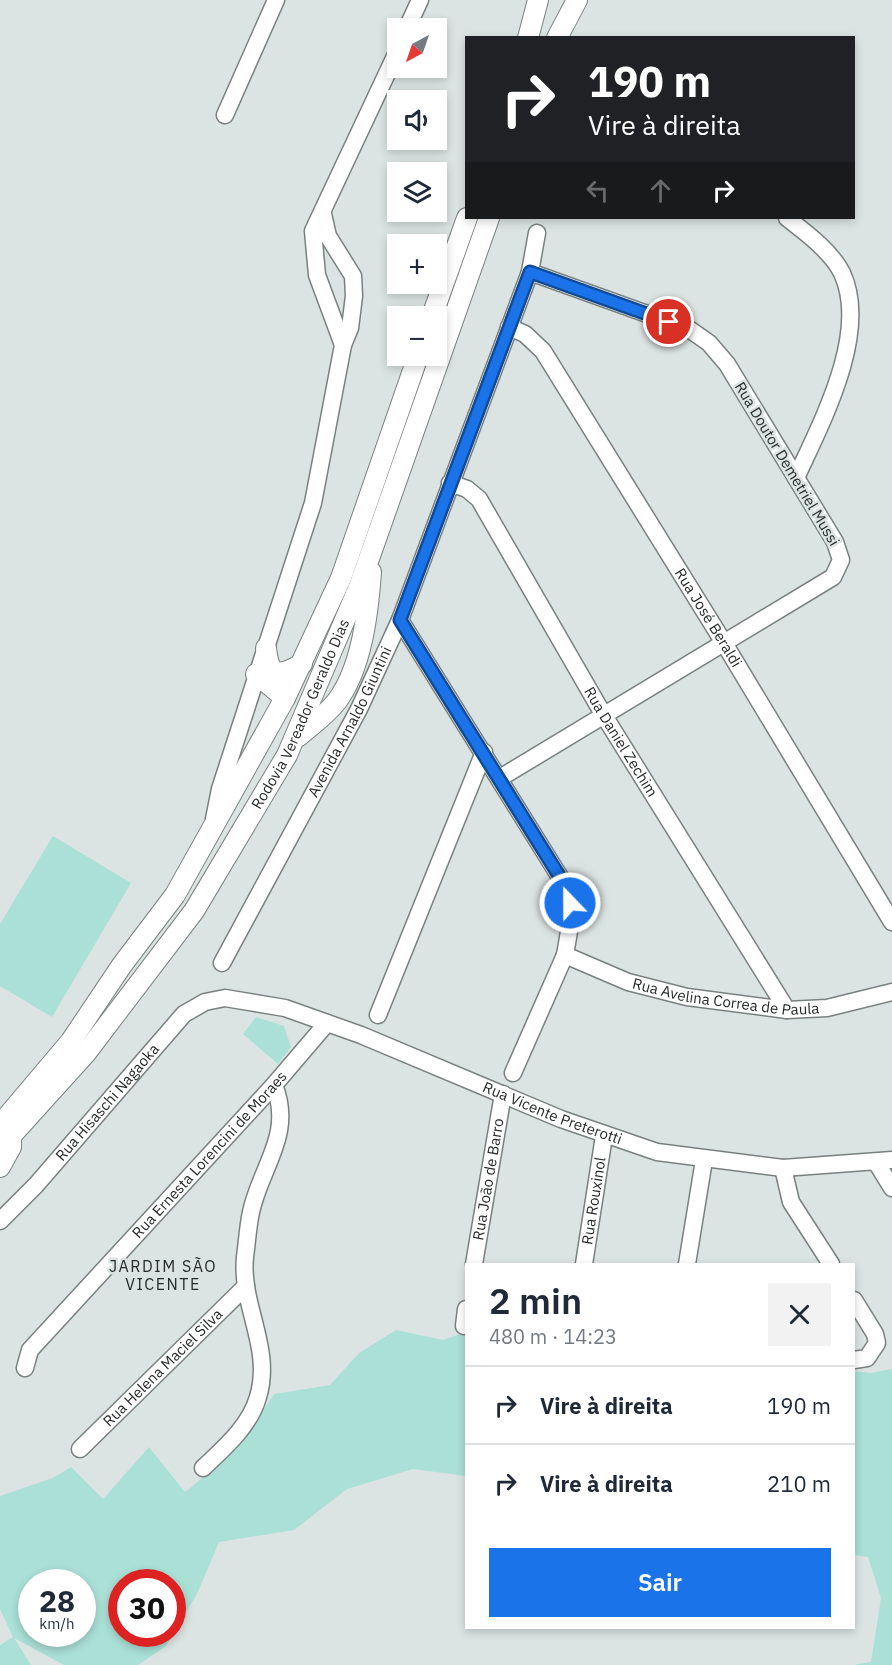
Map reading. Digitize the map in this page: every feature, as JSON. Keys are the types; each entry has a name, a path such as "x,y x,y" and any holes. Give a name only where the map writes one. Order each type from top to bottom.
{"main road":[{"path":"529,36 538,0"},
{"path":"558,36 577,0"},
{"path":"436,306 467,219"},
{"name":"Rodovia Vereador Geraldo Dias","path":"4,1136 79,1061 194,911 291,748 373,550 489,219"},
{"name":"Rodovia Vereador Geraldo Dias","path":"4,1136 175,895 285,698 302,664 361,525 415,366"},
{"path":"266,731 269,742 291,748 361,676 373,550"},
{"path":"266,648 267,661 279,674 287,673 302,664"},
{"path":"256,674 285,698"},
{"path":"240,776 253,789 256,797 251,818"},
{"path":"0,1167 11,1147 4,1136"}],"street":[{"path":"225,115 276,0"},
{"path":"412,18 420,0"},
{"path":"343,345 314,259 312,231 323,214 387,74"},
{"path":"213,829 220,789 312,503 343,345 350,328 354,296 353,276 328,236 323,214"},
{"path":"788,219 811,237 841,271 850,298 851,324 825,414 796,478"},
{"name":"Avenida Arnaldo Giuntini","path":"222,963 359,709 361,676 400,620 530,272 537,233"},
{"name":"Rua Doutor Demetriel Mussi","path":"500,778 832,577 839,568 841,560 835,542 727,364 709,344 689,329 530,272"},
{"path":"323,290 353,276"},
{"name":"Rua José Beraldi","path":"509,327 525,334 543,351 724,643 892,922"},
{"name":"Rua Daniel Zechim","path":"450,483 467,489 479,499 603,714 787,1010"},
{"path":"400,620 568,890 572,915 565,955 513,1073"},
{"path":"338,700 359,709"},
{"path":"378,1015 484,752"},
{"name":"Rua Avelina Correa de Paula","path":"565,955 628,982 687,997 787,1010 826,1008 892,992"},
{"name":"Rua Vicente Preterotti","path":"225,998 285,1008 604,1136 657,1152 704,1160 783,1168 884,1161"},
{"name":"Rua Hisaschi Nagaoka","path":"0,1221 36,1185 184,1014 205,1002 225,998"},
{"name":"Rua Ernesta Lorencini de Moraes","path":"25,1368 30,1350 274,1085 327,1023"},
{"path":"203,1468 228,1445 247,1421 258,1399 262,1381 262,1347 246,1286 245,1260 251,1211 280,1132 281,1102 274,1085"},
{"name":"Rua João de Barro","path":"474,1263 503,1094"},
{"name":"Rua Rouxinol","path":"584,1263 604,1136"},
{"path":"687,1263 704,1160"},
{"path":"884,1161 892,1188"},
{"path":"783,1168 791,1202 830,1263"},
{"name":"Rua Helena Maciel Silva","path":"80,1449 246,1286"},
{"path":"855,1302 875,1334 877,1343 867,1358 855,1360"}],"green space":[{"path":"53,836 131,883 52,1017 0,986 0,924"},
{"path":"256,1017 284,1026 291,1047 278,1064 243,1034"},
{"path":"396,1330 443,1340 465,1332 465,1476 413,1469 347,1489 294,1530 219,1542 197,1594 186,1612 186,1569 108,1569 108,1647 165,1647 138,1665 64,1665 31,1647 96,1647 96,1569 18,1569 18,1640 14,1638 31,1665 0,1665 0,1645 13,1637 0,1609 0,1496 53,1478 71,1467 103,1499 149,1447 185,1492 234,1447 274,1394 330,1385 359,1353"},
{"path":"892,1369 892,1665 853,1665 871,1662 881,1598 868,1557 855,1555 855,1371 871,1373"}],"district":[{"name":"JARDIM SÃO VICENTE","path":"163,1275"}],"route":[{"path":"570,903 568,890 400,620 530,272 669,322"}]}
